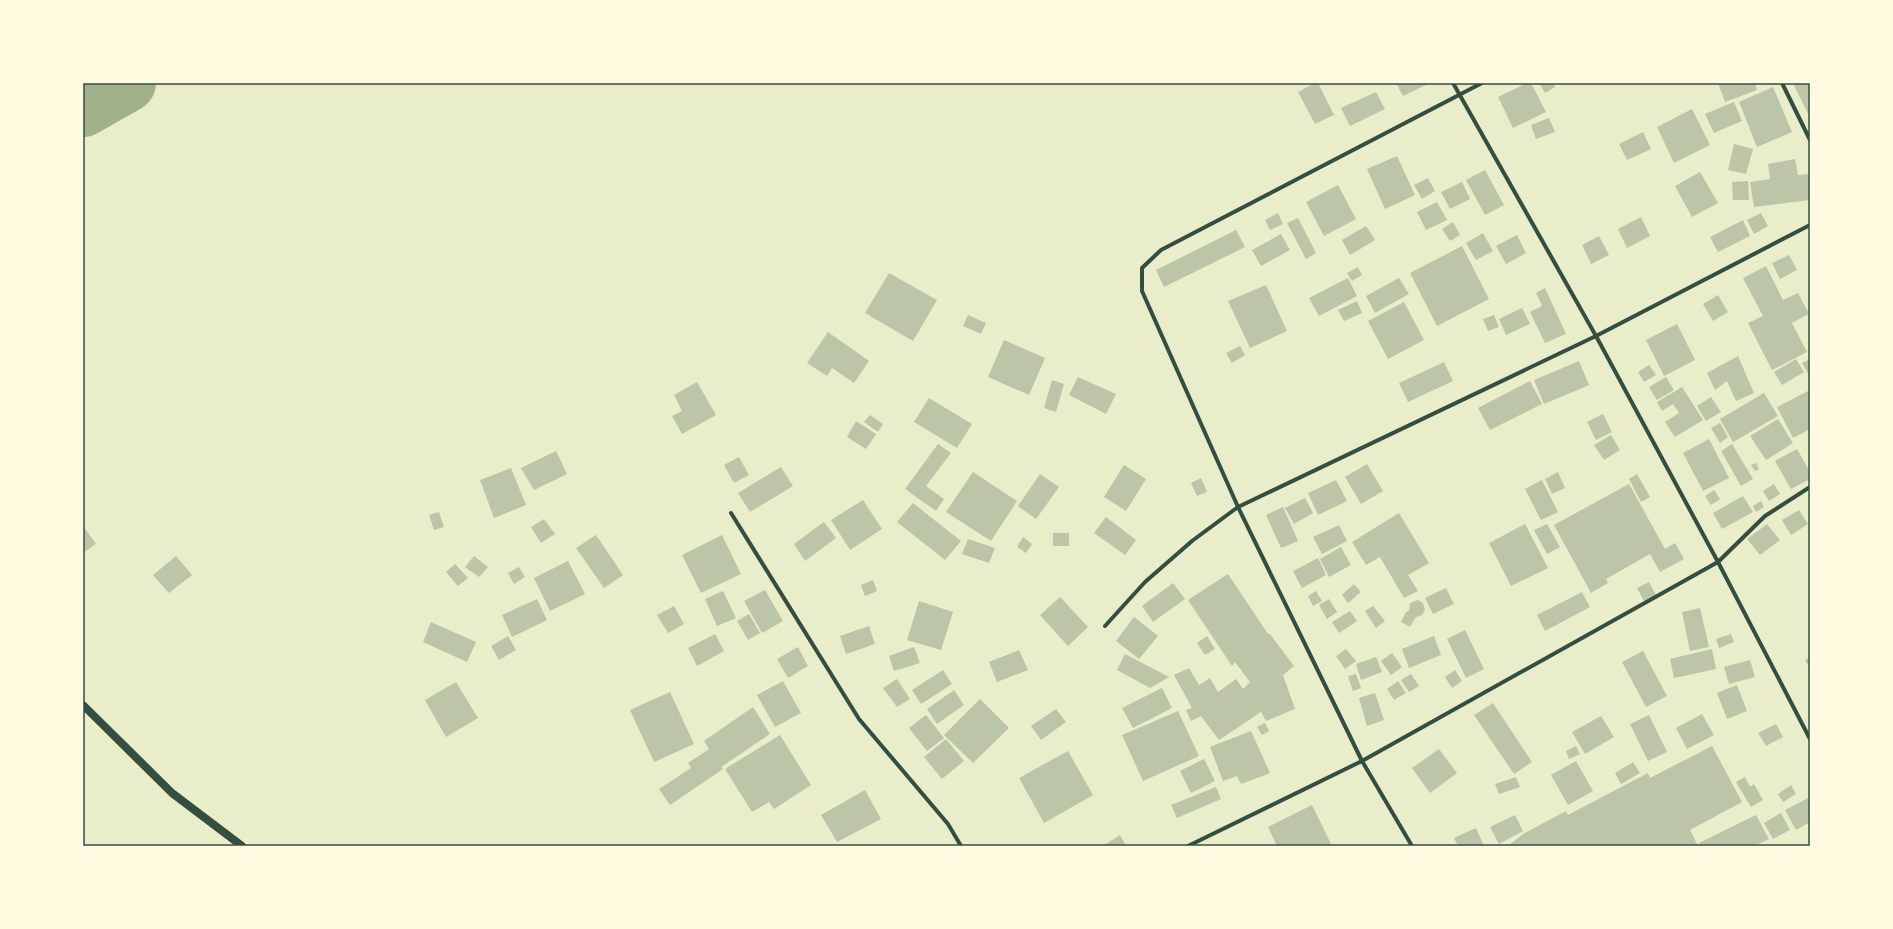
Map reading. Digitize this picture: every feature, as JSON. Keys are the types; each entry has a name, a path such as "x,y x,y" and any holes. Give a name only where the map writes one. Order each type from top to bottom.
{"main road":[{"path":"83,705 172,793 242,846"}],"street":[{"path":"1453,83 1596,336 1718,562 1810,739"},
{"path":"1412,846 1362,761 1238,507 1142,291 1142,268 1161,250 1482,83"},
{"path":"1782,83 1810,140"},
{"path":"1105,626 1145,582 1192,541 1238,507 1596,336 1810,225"},
{"path":"1188,846 1362,761 1718,562 1765,516 1810,488"},
{"path":"731,513 859,719 948,824 961,846"}],"building":[{"path":"1315,83 1318,83 1334,115 1315,124 1298,92"},
{"path":"1396,83 1430,83 1403,96"},
{"path":"1527,83 1531,83 1546,112 1513,128 1498,97"},
{"path":"1539,83 1553,83 1555,87 1545,93"},
{"path":"1718,83 1755,83 1757,90 1725,102"},
{"path":"1793,83 1810,83 1810,118"},
{"path":"1773,87 1792,132 1757,147 1739,102"},
{"path":"1376,92 1385,109 1350,126 1341,108"},
{"path":"1734,102 1742,121 1714,133 1705,114"},
{"path":"1692,109 1710,145 1674,163 1657,127"},
{"path":"1549,118 1555,132 1536,139 1531,125"},
{"path":"1643,132 1651,149 1627,160 1619,144"},
{"path":"1734,144 1753,149 1746,174 1728,170"},
{"path":"1397,156 1415,195 1385,209 1367,169"},
{"path":"1795,159 1798,175 1810,174 1810,200 1754,207 1750,182 1770,179 1768,164"},
{"path":"1485,170 1504,205 1485,215 1466,180"},
{"path":"1700,172 1718,203 1692,217 1675,186"},
{"path":"1428,178 1435,191 1422,199 1414,185"},
{"path":"1748,181 1749,200 1733,200 1732,182"},
{"path":"1462,182 1470,199 1450,209 1441,192"},
{"path":"1338,185 1356,219 1324,236 1306,202"},
{"path":"1437,202 1447,220 1426,230 1417,212"},
{"path":"1278,213 1283,224 1270,230 1265,220"},
{"path":"1761,213 1768,226 1754,234 1747,220"},
{"path":"1641,217 1650,236 1627,248 1618,229"},
{"path":"1298,218 1316,253 1306,259 1287,223"},
{"path":"1743,220 1750,236 1718,252 1710,237"},
{"path":"1453,222 1460,235 1450,241 1442,229"},
{"path":"1366,226 1375,240 1350,255 1342,240"},
{"path":"1236,230 1245,247 1164,287 1156,270"},
{"path":"1483,233 1493,251 1476,260 1466,243"},
{"path":"1281,234 1290,250 1261,266 1252,250"},
{"path":"1517,235 1526,253 1506,264 1496,246"},
{"path":"1599,236 1609,255 1591,264 1582,245"},
{"path":"1462,246 1489,299 1437,326 1410,273"},
{"path":"1789,255 1797,270 1780,279 1772,263"},
{"path":"1766,266 1783,300 1798,293 1809,314 1792,323 1807,352 1772,370 1748,323 1763,316 1743,278"},
{"path":"1358,267 1362,275 1352,281 1347,273"},
{"path":"889,273 937,300 913,341 865,313"},
{"path":"1348,278 1357,296 1319,316 1309,298"},
{"path":"1399,278 1409,294 1375,313 1366,296"},
{"path":"1266,285 1287,331 1250,348 1228,301"},
{"path":"1545,288 1566,334 1545,343 1530,312 1542,306 1536,293"},
{"path":"1718,295 1728,312 1713,321 1703,304"},
{"path":"1357,301 1362,313 1344,321 1338,310"},
{"path":"1404,302 1424,340 1388,359 1368,321"},
{"path":"1522,308 1530,324 1506,335 1499,319"},
{"path":"968,315 986,323 981,334 963,326"},
{"path":"1494,315 1499,327 1488,331 1483,319"},
{"path":"1677,324 1695,360 1664,376 1646,340"},
{"path":"828,332 869,361 854,383 832,368 827,376 807,363"},
{"path":"1004,340 1045,358 1029,395 988,377"},
{"path":"1240,346 1245,355 1232,363 1226,353"},
{"path":"1738,356 1754,393 1736,401 1727,381 1715,390 1707,373"},
{"path":"1796,359 1804,372 1782,385 1774,372"},
{"path":"1810,359 1810,377 1802,363"},
{"path":"1579,361 1589,385 1544,404 1534,380"},
{"path":"1444,362 1453,381 1408,402 1399,383"},
{"path":"1649,365 1656,375 1644,382 1638,372"},
{"path":"1078,377 1116,394 1106,414 1069,395"},
{"path":"1666,377 1674,390 1657,400 1649,387"},
{"path":"1052,380 1064,384 1056,412 1044,408"},
{"path":"1530,381 1542,404 1490,430 1478,408"},
{"path":"697,382 716,415 682,434 672,416 682,411 674,395"},
{"path":"1682,387 1703,420 1675,437 1665,422 1679,413 1673,404 1662,411 1657,402"},
{"path":"1810,390 1810,429 1793,438 1777,407"},
{"path":"1764,393 1778,416 1733,442 1720,419"},
{"path":"1711,397 1721,412 1706,421 1697,406"},
{"path":"929,398 972,424 957,448 914,422"},
{"path":"1603,414 1612,432 1596,440 1587,422"},
{"path":"870,415 883,424 878,432 864,422"},
{"path":"1778,419 1793,443 1766,460 1750,436"},
{"path":"856,421 876,434 866,449 847,437"},
{"path":"1720,423 1728,437 1720,443 1711,428"},
{"path":"1611,435 1620,450 1604,460 1594,445"},
{"path":"1709,439 1729,478 1703,491 1683,453"},
{"path":"938,444 951,453 926,486 944,499 936,511 905,489"},
{"path":"1732,444 1753,479 1741,486 1721,451"},
{"path":"1797,449 1810,472 1810,479 1791,489 1775,461"},
{"path":"556,451 567,474 534,490 521,468"},
{"path":"739,457 749,475 734,483 724,465"},
{"path":"1756,463 1759,469 1755,471 1751,465"},
{"path":"1367,464 1383,491 1361,504 1345,477"},
{"path":"1124,465 1146,479 1126,511 1104,497"},
{"path":"781,467 793,486 750,512 738,493"},
{"path":"511,468 526,505 494,518 480,480"},
{"path":"973,472 1017,501 991,541 946,512"},
{"path":"1558,472 1565,488 1552,494 1545,479"},
{"path":"1040,474 1059,487 1036,519 1018,506"},
{"path":"1637,474 1650,497 1641,502 1629,479"},
{"path":"1201,478 1207,492 1197,496 1191,483"},
{"path":"1336,480 1347,501 1318,515 1308,493"},
{"path":"1542,480 1558,512 1541,520 1525,489"},
{"path":"1629,484 1665,549 1675,543 1684,559 1660,572 1650,554 1606,579 1608,583 1591,593 1554,525"},
{"path":"1774,484 1780,494 1769,501 1763,491"},
{"path":"1714,490 1720,499 1711,505 1705,496"},
{"path":"1743,496 1753,512 1722,529 1713,513"},
{"path":"1305,498 1313,513 1294,524 1285,508"},
{"path":"863,500 882,529 850,550 831,520"},
{"path":"1761,501 1764,507 1756,512 1753,506"},
{"path":"913,503 961,541 945,560 897,522"},
{"path":"1283,507 1298,541 1281,548 1266,515"},
{"path":"1799,510 1808,524 1791,535 1782,520"},
{"path":"439,512 444,527 434,530 429,515"},
{"path":"1399,513 1429,563 1408,575 1418,591 1404,598 1380,557 1366,565 1352,542"},
{"path":"1106,517 1136,540 1125,555 1094,533"},
{"path":"544,519 555,534 541,543 531,527"},
{"path":"824,522 836,538 805,561 794,544"},
{"path":"1525,524 1548,568 1511,586 1489,543"},
{"path":"1547,524 1560,547 1547,554 1534,530"},
{"path":"1767,524 1780,540 1760,555 1747,539"},
{"path":"1339,525 1347,541 1322,554 1313,537"},
{"path":"83,526 96,544 83,553"},
{"path":"1053,533 1069,533 1069,546 1053,546"},
{"path":"596,535 623,575 604,588 576,548"},
{"path":"722,535 741,574 701,593 682,555"},
{"path":"1023,537 1032,544 1026,553 1017,547"},
{"path":"968,539 995,548 989,563 962,554"},
{"path":"1341,547 1351,565 1329,577 1320,559"},
{"path":"176,556 192,575 169,593 153,575"},
{"path":"474,556 488,567 479,577 465,567"},
{"path":"1318,558 1326,575 1302,588 1293,571"},
{"path":"568,561 585,594 550,611 534,578"},
{"path":"455,564 468,578 458,586 446,572"},
{"path":"519,567 525,577 514,584 508,573"},
{"path":"1228,574 1268,634 1269,633 1294,666 1283,675 1295,709 1266,721 1261,712 1219,740 1201,716 1191,721 1186,710 1192,708 1174,675 1189,668 1199,685 1210,678 1218,692 1236,679 1243,689 1250,682 1235,662 1232,666 1188,600"},
{"path":"873,580 877,591 865,596 861,585"},
{"path":"1649,582 1656,595 1644,601 1637,588"},
{"path":"1173,583 1185,599 1153,622 1142,606"},
{"path":"1354,584 1361,592 1348,603 1342,595"},
{"path":"1446,588 1454,604 1433,614 1425,598"},
{"path":"765,590 783,621 762,633 744,601"},
{"path":"723,591 736,618 717,626 705,599"},
{"path":"1316,591 1322,601 1313,606 1308,596"},
{"path":"1582,592 1590,607 1545,631 1537,615"},
{"path":"1060,597 1088,627 1068,646 1040,615"},
{"path":"537,599 547,620 512,637 502,615"},
{"path":"1329,599 1337,612 1327,619 1319,605"},
{"path":"1418,600 1423,603 1425,610 1422,615 1416,617 1410,627 1401,622 1406,612 1409,611 1410,603"},
{"path":"919,601 953,612 941,650 907,640"},
{"path":"674,606 684,624 668,633 657,615"},
{"path":"1373,606 1385,621 1376,628 1365,611"},
{"path":"1700,608 1709,647 1690,651 1682,612"},
{"path":"1350,611 1357,621 1339,633 1332,622"},
{"path":"749,614 760,633 748,640 737,621"},
{"path":"1134,617 1158,636 1139,659 1116,641"},
{"path":"431,622 476,642 467,662 423,642"},
{"path":"869,626 875,644 846,654 840,636"},
{"path":"1465,630 1484,669 1466,678 1447,639"},
{"path":"715,634 724,651 697,666 688,648"},
{"path":"1731,634 1734,642 1719,648 1716,639"},
{"path":"508,636 516,650 499,660 491,646"},
{"path":"1207,636 1215,649 1205,655 1197,643"},
{"path":"1434,636 1441,655 1409,668 1402,649"},
{"path":"798,647 808,666 788,678 777,659"},
{"path":"914,647 920,663 894,671 889,656"},
{"path":"1346,649 1356,661 1345,669 1336,656"},
{"path":"1712,649 1716,669 1674,678 1670,659"},
{"path":"1019,650 1028,670 997,682 989,662"},
{"path":"1643,651 1667,696 1646,707 1622,662"},
{"path":"1392,653 1402,667 1391,675 1381,661"},
{"path":"1125,654 1169,677 1150,688 1117,670"},
{"path":"1376,657 1382,672 1361,680 1356,664"},
{"path":"1810,657 1810,669 1805,660"},
{"path":"1750,660 1755,677 1729,684 1724,667"},
{"path":"943,670 952,684 921,704 912,690"},
{"path":"1455,670 1462,681 1452,688 1445,677"},
{"path":"1356,674 1361,688 1353,691 1348,676"},
{"path":"1411,674 1419,686 1409,692 1401,680"},
{"path":"897,679 910,699 897,707 883,688"},
{"path":"783,681 801,713 775,727 757,695"},
{"path":"1398,681 1406,693 1394,700 1387,689"},
{"path":"456,682 478,718 446,737 425,700"},
{"path":"1737,685 1747,711 1727,719 1717,693"},
{"path":"1162,688 1172,708 1133,728 1122,708"},
{"path":"954,690 964,705 937,724 927,709"},
{"path":"670,692 694,744 654,762 630,710"},
{"path":"1375,693 1384,720 1367,726 1359,698"},
{"path":"980,699 1009,728 973,763 944,735"},
{"path":"1493,703 1532,762 1514,774 1474,715"},
{"path":"753,707 770,734 721,767 723,769 670,805 659,789 691,768 688,763 709,749 704,741"},
{"path":"1056,709 1066,722 1041,740 1031,726"},
{"path":"1178,711 1199,756 1143,781 1122,735"},
{"path":"1702,714 1714,735 1687,749 1676,728"},
{"path":"926,715 944,738 927,751 909,728"},
{"path":"1649,715 1667,752 1648,761 1630,724"},
{"path":"1601,716 1614,737 1585,754 1572,732"},
{"path":"1265,723 1269,731 1262,735 1257,727"},
{"path":"1776,724 1783,737 1766,746 1758,733"},
{"path":"1251,731 1270,773 1241,784 1237,776 1223,781 1210,747"},
{"path":"780,735 811,785 774,809 769,802 752,812 725,769"},
{"path":"946,739 964,761 942,779 924,757"},
{"path":"1576,746 1580,754 1569,759 1566,751"},
{"path":"1712,746 1742,802 1690,830 1698,846 1508,846 1523,834 1566,811 1568,815 1648,773 1650,778"},
{"path":"1439,749 1457,773 1430,793 1412,768"},
{"path":"1068,751 1093,795 1044,823 1019,778"},
{"path":"1204,759 1215,781 1191,793 1180,771"},
{"path":"1576,761 1593,791 1568,805 1551,775"},
{"path":"1633,762 1640,773 1621,784 1615,773"},
{"path":"1516,777 1520,787 1499,794 1495,784"},
{"path":"1745,777 1750,787 1754,784 1763,800 1751,807 1736,782"},
{"path":"1791,785 1796,794 1783,802 1778,794"},
{"path":"1216,787 1221,799 1177,818 1171,805"},
{"path":"865,790 881,819 837,842 821,815"},
{"path":"1810,797 1810,822 1796,830 1785,810"},
{"path":"1312,805 1332,846 1277,846 1268,827"},
{"path":"1781,813 1790,830 1773,839 1764,823"},
{"path":"1515,815 1523,831 1499,844 1490,827"},
{"path":"1756,815 1769,839 1754,846 1701,846 1699,843"},
{"path":"1476,828 1484,846 1458,846 1454,838"},
{"path":"1120,835 1126,846 1104,845"}],"waterway":[{"path":"83,108 127,83"}]}
